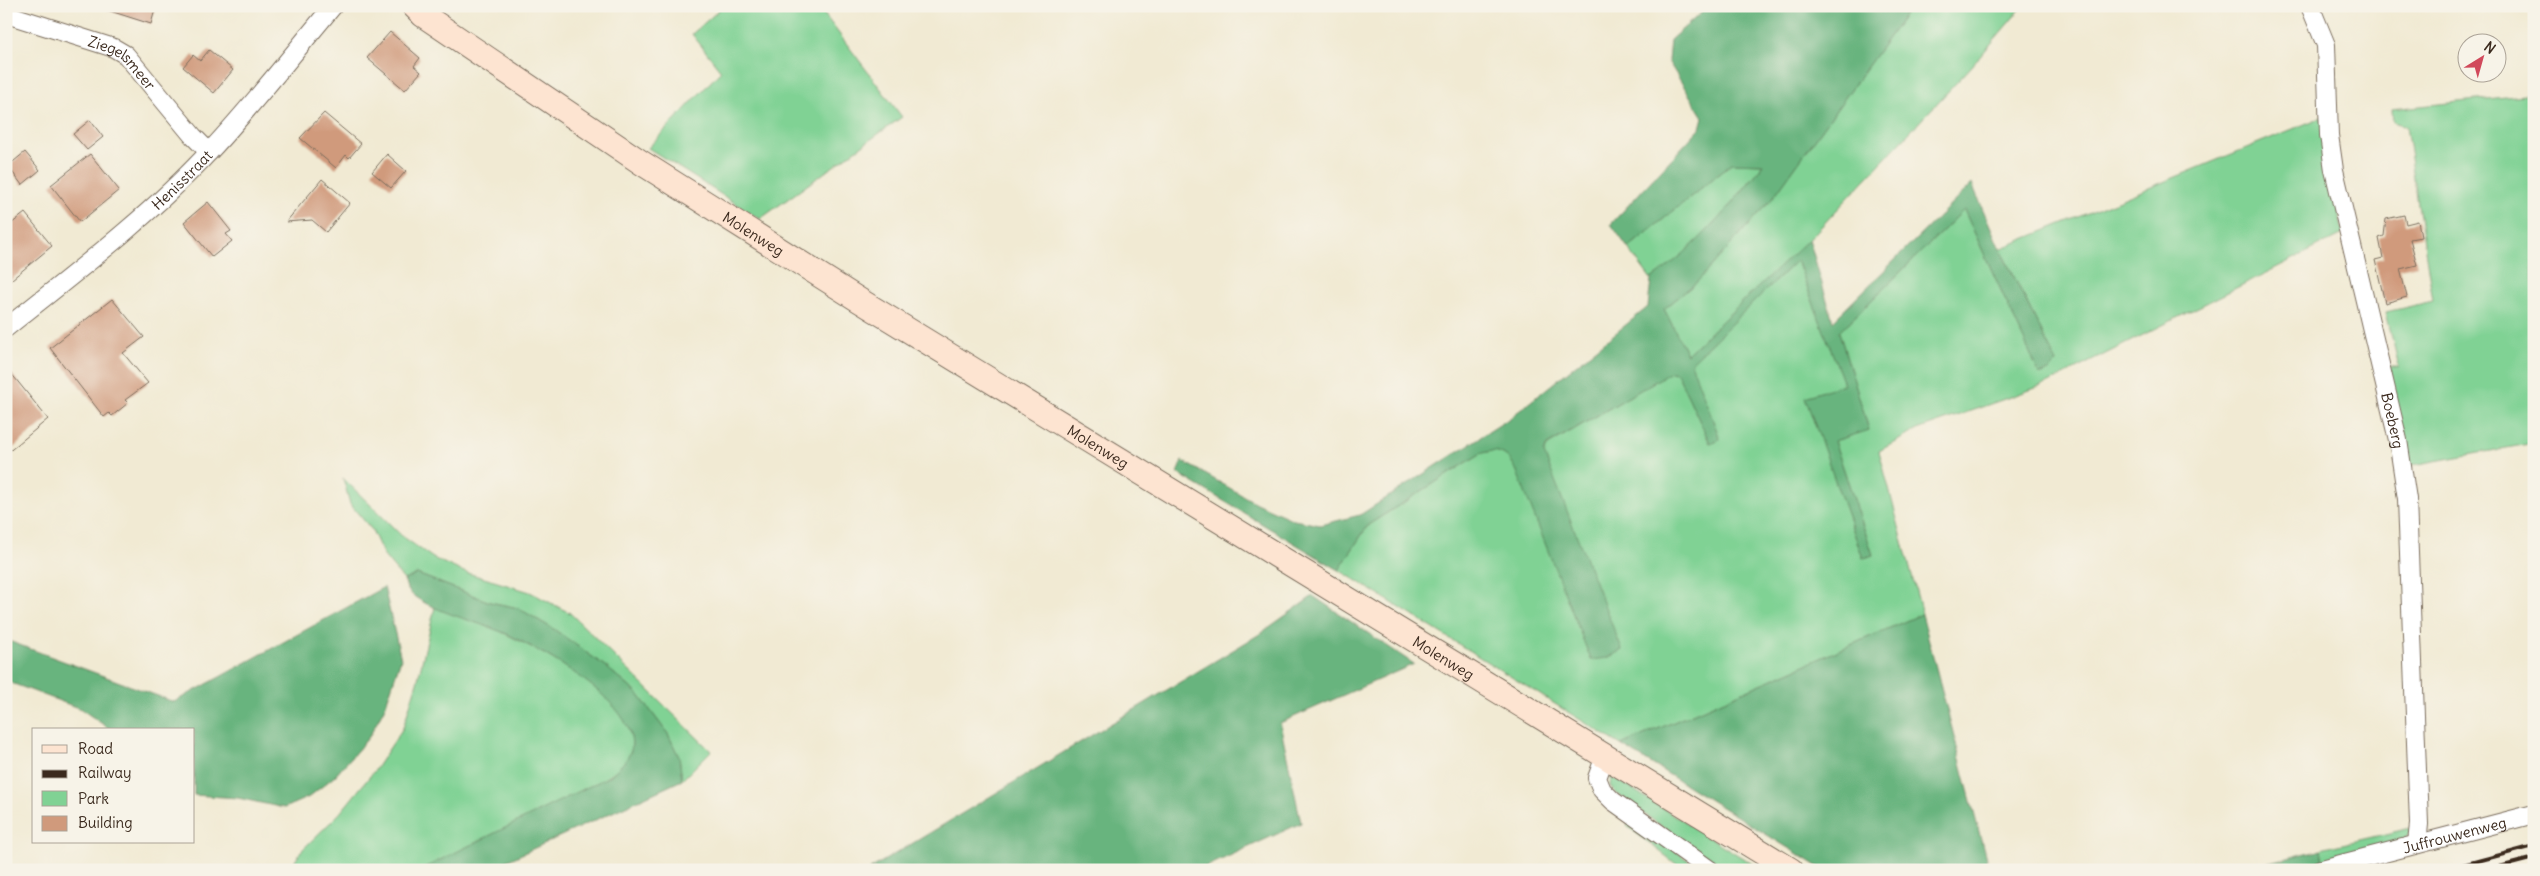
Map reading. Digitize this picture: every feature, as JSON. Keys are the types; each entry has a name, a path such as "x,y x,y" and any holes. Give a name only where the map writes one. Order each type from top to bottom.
{"main road":[{"name":"Molenweg","path":"415,9 642,163 859,300 1791,870"}],"street":[{"name":"Henisstraat","path":"6,328 85,266 180,181 209,152 333,6"},
{"name":"Boeberg","path":"2310,6 2326,45 2329,134 2334,170 2398,440 2406,499 2416,696 2419,824 2417,844"},
{"name":"Ziegelsmeer","path":"6,14 114,48 126,55 193,136 209,152"},
{"path":"1605,756 1597,778 1608,796 1710,870"},
{"name":"Juffrouwenweg","path":"2318,870 2534,814"}],"green space":[{"path":"717,6 818,6 902,117 760,219 648,148 721,71 692,34 719,10"},
{"path":"1709,6 1911,6 1772,199 1698,281 1664,309 1687,354 1809,239 1833,321 1972,184 2000,249 2057,363 2049,371 2040,375 1964,210 1839,332 1869,430 1834,441 1873,555 1863,558 1805,397 1844,384 1797,260 1691,363 1720,439 1710,443 1677,373 1671,372 1547,445 1544,453 1622,650 1608,658 1591,660 1515,467 1508,458 1500,453 1491,451 1480,454 1368,525 1339,570 1177,473 1182,461 1256,503 1294,520 1320,525 1360,515 1510,418 1648,307 1651,279 1683,254 1712,226 1764,164 1732,163 1628,248 1611,224 1700,128 1703,117 1668,61 1670,40"},
{"path":"1911,6 2023,6 1971,67 1802,247 1687,354 1664,309 1698,281 1772,199"},
{"path":"2534,94 2534,443 2407,466 2385,367 2399,367 2386,312 2433,301 2406,126 2393,122 2392,109"},
{"path":"2322,117 2343,234 2044,385 1917,430 1879,451 1922,614 1621,745 1339,570 1368,525 1480,454 1491,451 1500,453 1508,458 1515,467 1544,453 1548,445 1670,372 1677,373 1710,443 1720,439 1690,363 1797,260 1845,385 1806,397 1863,558 1873,555 1834,441 1869,430 1839,332 1964,210 2040,374 2057,363 2000,249"},
{"path":"1732,163 1764,164 1712,226 1684,254 1651,279 1628,248"},
{"path":"343,478 402,536 433,558 461,571 530,592 570,613 711,751 682,780 679,757 668,734 638,694 605,666 555,630 518,608 490,602 417,574 404,580 384,556 372,530 350,504"},
{"path":"417,574 490,602 518,608 555,630 605,666 638,694 668,734 679,757 682,780 487,870 420,870 610,776 630,754 632,745 628,728 618,711 603,695 564,666 509,635 440,610 415,597 407,589 404,580"},
{"path":"384,587 401,659 385,707 369,737 335,776 309,797 284,808 238,798 195,795 195,728 108,728 81,709 6,681 6,640 174,702"},
{"path":"1313,596 1414,664 1280,723 1301,823 1199,870 870,869 1258,635"},
{"path":"435,607 510,636 565,666 585,680 604,695 619,712 629,729 632,746 628,758 619,768 597,783 420,870 290,870 301,851 340,813 375,770 403,728 418,679"},
{"path":"1922,614 1989,870 1824,870 1621,745"},
{"path":"1611,778 1616,779 1762,870 1721,870 1616,793 1610,786"},
{"path":"1631,820 1690,861 1684,870 1627,826"},
{"path":"2411,828 2409,836 2403,841 2323,862 2321,849"},
{"path":"2321,849 2323,862 2293,870 2244,870"}],"building":[{"path":"107,6 156,6 151,24 107,10"},
{"path":"390,32 420,58 414,66 421,72 405,90 367,58"},
{"path":"209,50 233,70 214,93 183,67 193,55 200,61"},
{"path":"324,113 361,144 349,158 346,155 336,168 300,138"},
{"path":"90,120 103,137 87,150 73,134"},
{"path":"25,152 40,170 22,185 8,166"},
{"path":"90,154 119,190 80,222 51,185"},
{"path":"387,154 406,171 391,188 372,172"},
{"path":"322,179 350,203 326,232 312,220 286,222"},
{"path":"208,202 231,231 226,234 232,241 212,257 184,222"},
{"path":"25,213 52,246 6,284 6,228"},
{"path":"2404,215 2406,224 2418,221 2421,237 2410,239 2417,265 2400,269 2407,297 2385,303 2375,260 2383,258 2379,238 2384,236 2386,219"},
{"path":"112,299 144,337 123,353 148,383 125,400 128,403 112,416 109,413 104,417 50,348"},
{"path":"6,367 48,419 6,454"}],"railway":[{"path":"2444,870 2534,846"},
{"path":"2488,870 2534,858"}]}
